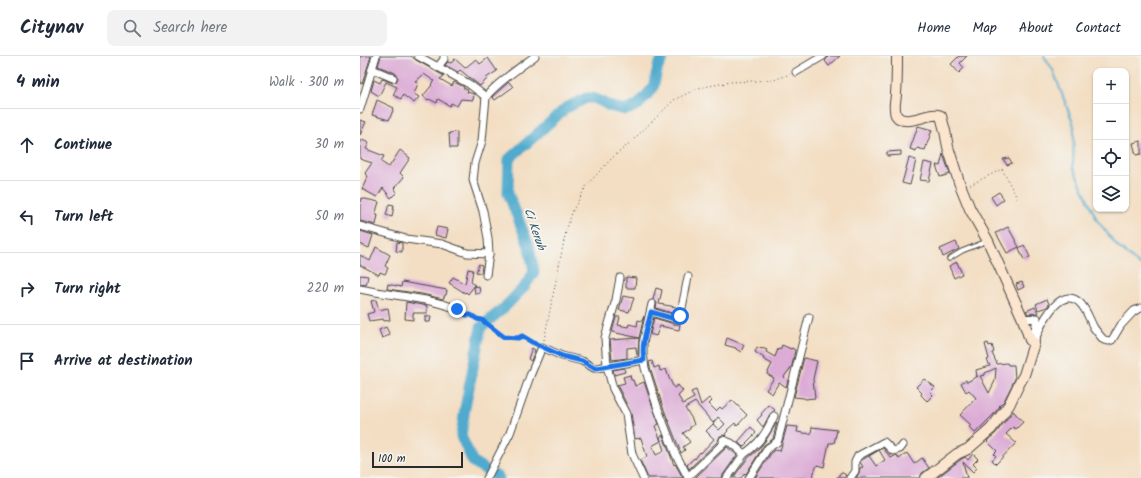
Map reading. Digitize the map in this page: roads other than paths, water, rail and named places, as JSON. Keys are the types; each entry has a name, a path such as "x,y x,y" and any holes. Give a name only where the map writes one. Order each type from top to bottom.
{"street":[{"path":"360,109 363,90 376,56"},
{"path":"418,56 469,84 486,97"},
{"path":"438,67 444,59 444,56"},
{"path":"486,275 489,254 488,238 483,211 473,180 475,163 482,141 486,97 497,85 535,56"},
{"path":"796,72 823,56"},
{"path":"897,56 895,113 902,120 918,119 936,115 941,116 959,182 970,209 988,241 1031,339"},
{"path":"372,69 393,78"},
{"path":"360,226 406,239 442,244 467,253 489,254"},
{"path":"651,312 678,319 681,313 688,277"},
{"path":"620,278 616,300 605,338 607,366 613,389 626,414 632,454 643,478"},
{"path":"360,289 428,301 457,309"},
{"path":"926,478 945,463 968,449 991,429 1009,405 1024,375 1031,339 1039,329 1046,316 1057,304 1064,299 1074,299 1080,303 1086,310 1100,336 1104,340 1109,341 1112,340 1121,325 1134,311 1141,308"},
{"path":"652,304 644,334 644,360 648,379 658,409 675,453 688,478 725,440 744,454"},
{"path":"749,478 768,448 778,440 809,317"},
{"path":"488,476 510,433 542,347 562,356 582,361 594,368 644,360"},
{"path":"727,478 744,454 757,444 763,437 769,429 774,416"},
{"path":"850,478 855,471 855,462 860,454 884,442 893,451 900,449 903,445"},
{"path":"855,471 860,478"}],"lane":[{"path":"949,259 962,251 988,241"}],"waterway":[{"name":"Ci Keruh","path":"499,478 473,462 461,436 481,327 504,308 524,287 534,272 529,246 508,193 509,159 566,108 586,98 593,98 609,106 625,110 638,105 653,88 658,67 664,56"},
{"path":"1044,56 1053,70 1074,126 1073,167 1097,220 1118,247 1141,266"}]}
